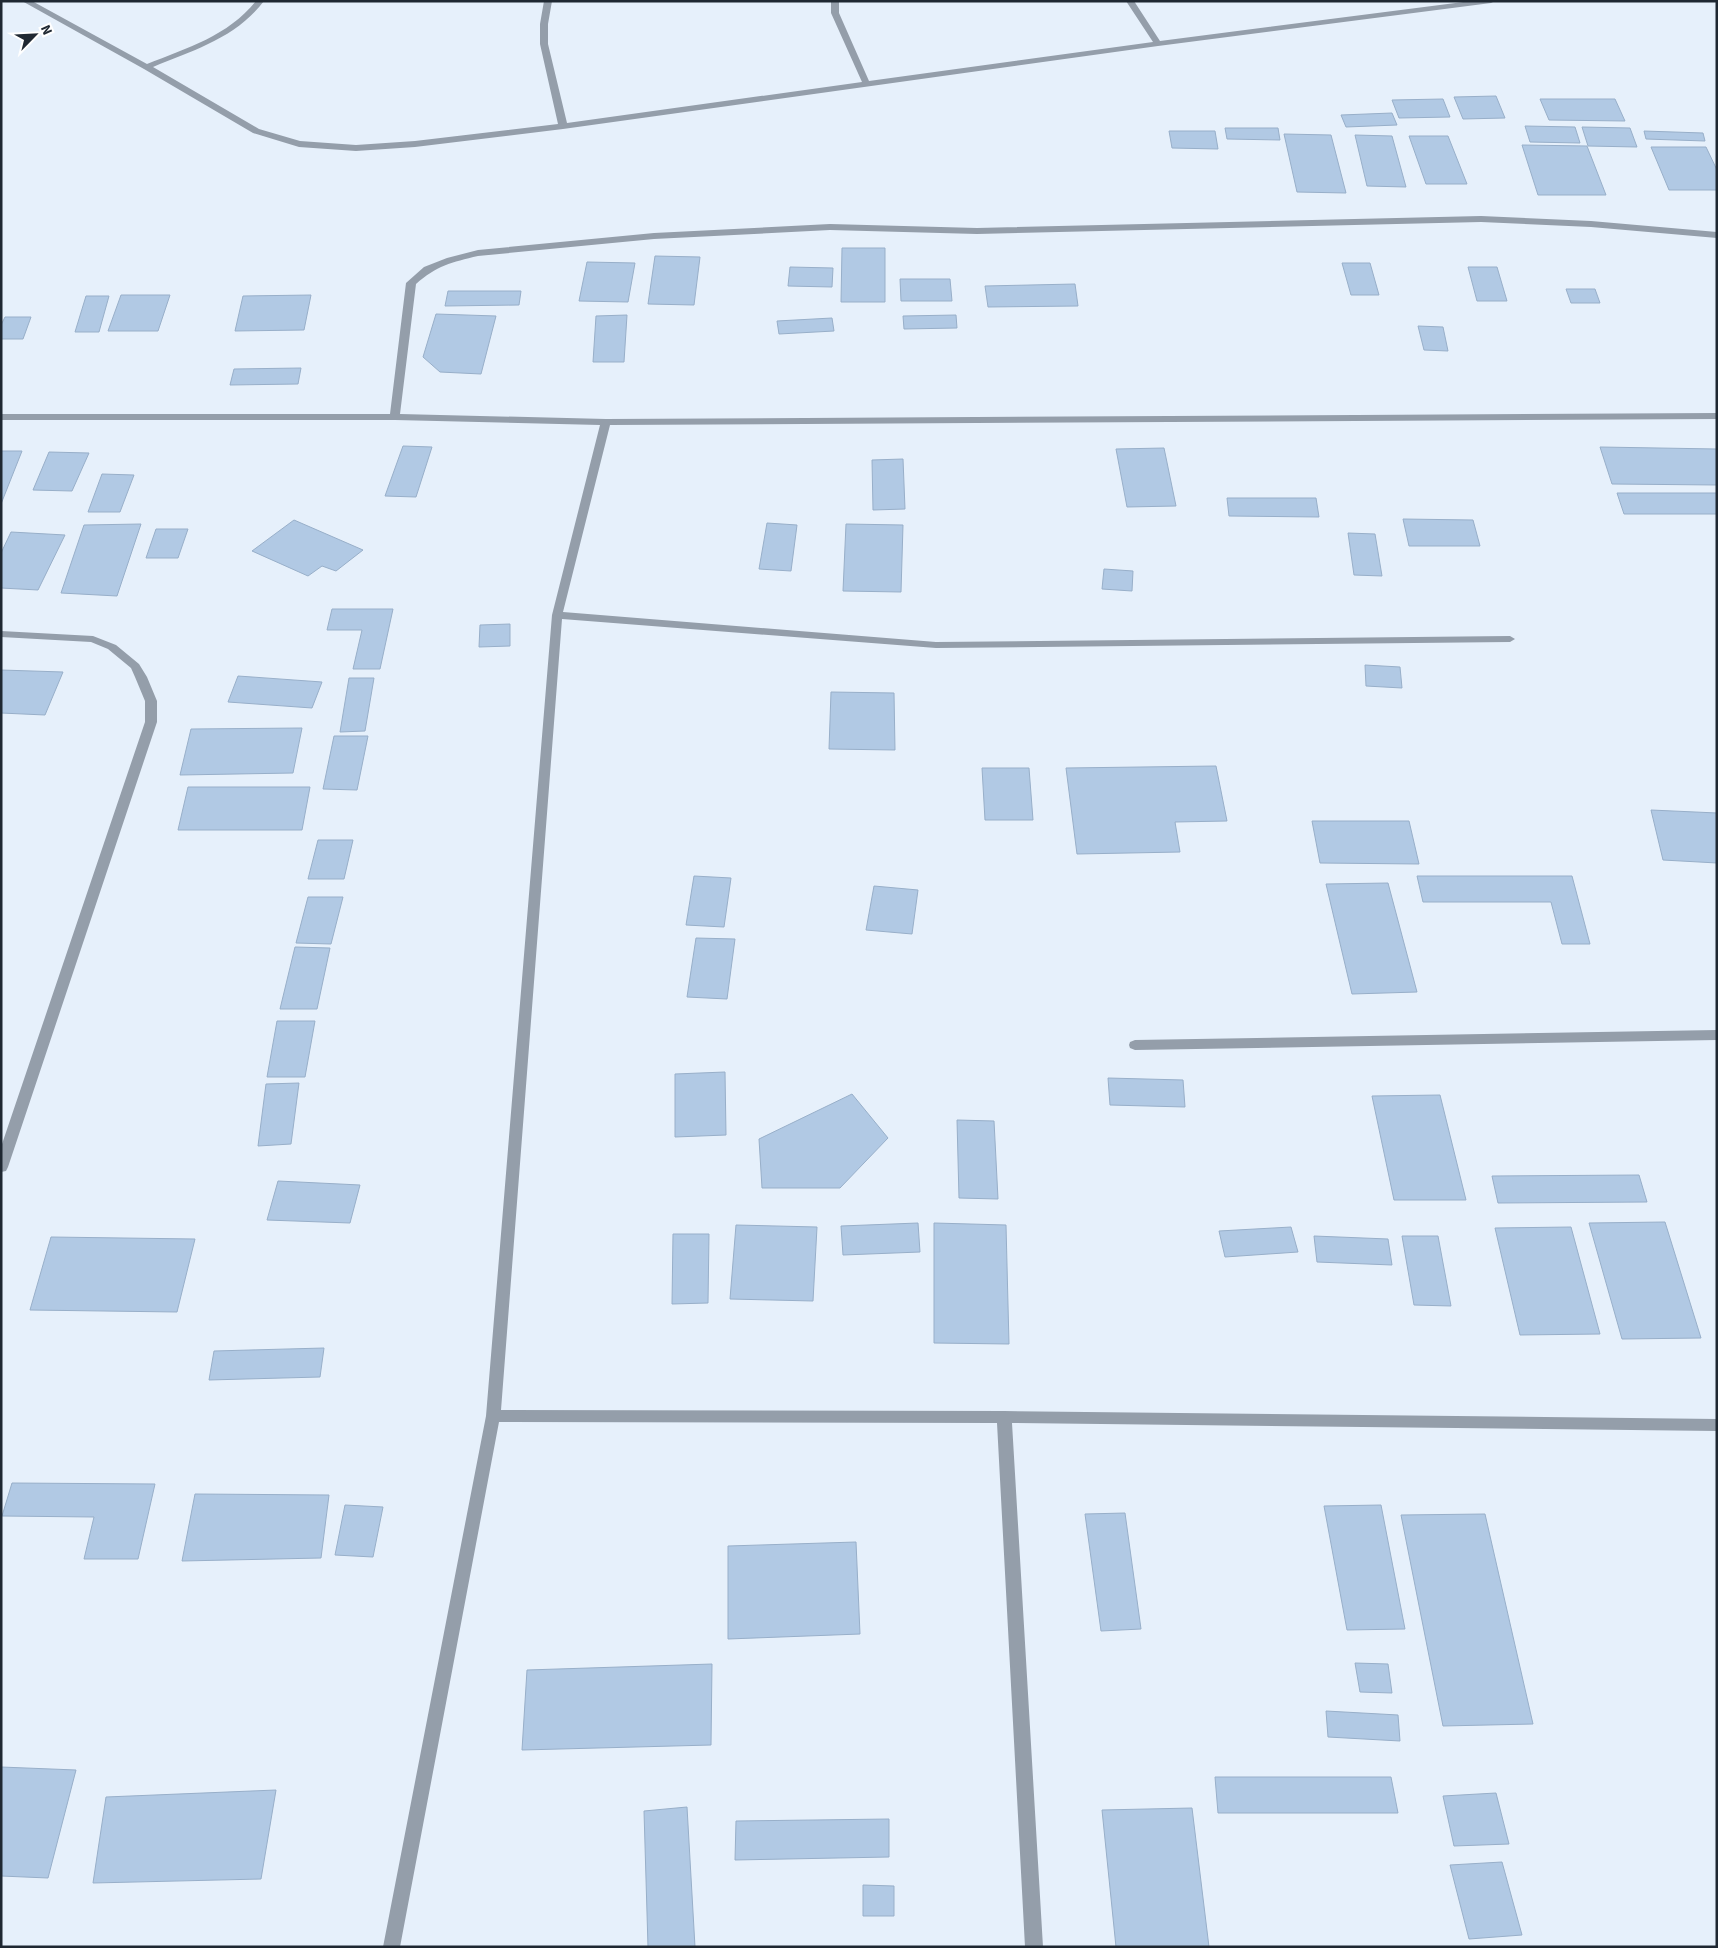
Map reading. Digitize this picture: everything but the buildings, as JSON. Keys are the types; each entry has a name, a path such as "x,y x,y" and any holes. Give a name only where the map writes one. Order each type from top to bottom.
{"street":[{"path":"26,1 147,67 256,132 300,144 356,148 416,144 564,126 866,83 1491,1"},
{"path":"147,67 227,32 251,15 260,1"},
{"path":"548,1 544,24 544,44 564,126"},
{"path":"835,1 835,13 866,83"},
{"path":"1130,1 1158,44"},
{"path":"394,416 412,283 427,269 450,260 478,253 654,236 830,227 977,231 1481,219 1592,224 1717,235"},
{"path":"1,417 394,416 606,422 1717,416"},
{"path":"391,1947 493,1416 557,615 606,422"},
{"path":"557,615 936,645 1510,640"},
{"path":"1,634 93,639 112,648 126,657 135,666 151,700 151,722 1,1168"},
{"path":"1135,1045 1717,1035"},
{"path":"493,1416 1004,1417 1717,1425"},
{"path":"1004,1417 1034,1947"}]}
